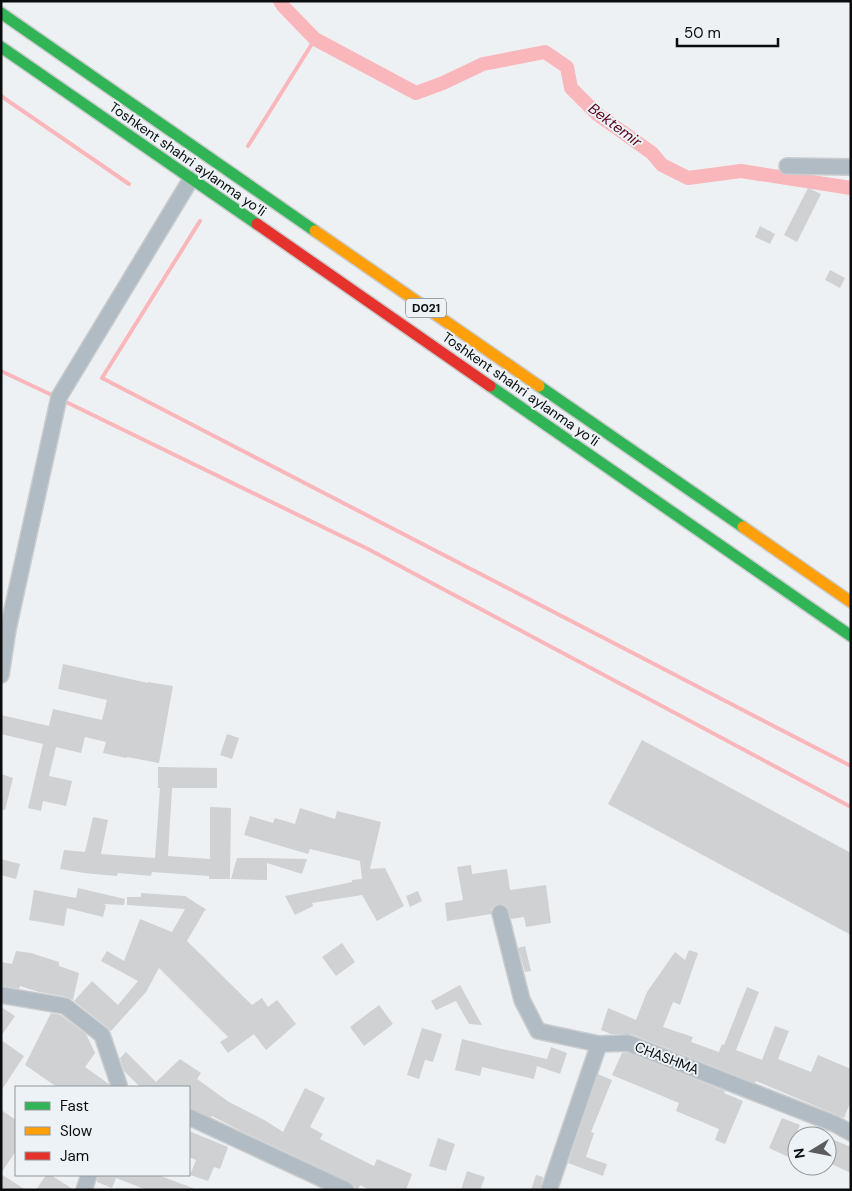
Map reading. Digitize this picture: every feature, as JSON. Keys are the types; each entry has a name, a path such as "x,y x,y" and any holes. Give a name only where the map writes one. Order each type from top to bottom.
{"highway":[{"name":"Toshkent shahri aylanma yoʻli","path":"1,13 679,494 851,602"},
{"name":"Toshkent shahri aylanma yoʻli","path":"1,47 851,636"},
{"path":"671,512 679,494"}],"street":[{"path":"787,166 851,167"},
{"path":"1,675 8,629 58,400 191,179"},
{"name":"CHASHMA","path":"500,913 522,1000 538,1031 599,1044 628,1043 851,1132"},
{"path":"1,996 65,1006 102,1035 120,1086"},
{"path":"549,1190 599,1044"},
{"path":"190,1117 346,1190"},
{"path":"84,1190 89,1176"}],"building":[{"path":"808,188 821,194 797,242 784,235"},
{"path":"760,226 775,234 770,244 755,237"},
{"path":"830,270 845,278 840,288 825,280"},
{"path":"63,664 148,683 173,686 159,763 103,753 106,742 85,737 81,753 56,747 49,776 72,781 66,806 43,801 41,811 28,808 43,744 1,734 1,715 49,726 53,709 102,720 107,700 58,689"},
{"path":"227,734 239,738 232,759 220,755"},
{"path":"642,740 851,853 851,935 608,804"},
{"path":"158,767 217,768 217,788 172,788 168,856 210,859 210,807 231,808 230,879 209,879 209,876 152,872 151,876 118,873 117,876 60,869 64,850 85,852 93,817 108,820 101,854 155,858 160,788 158,788"},
{"path":"1,774 13,778 5,810 1,810"},
{"path":"300,808 335,819 337,811 381,822 370,869 385,868 404,906 377,921 362,895 312,903 313,906 295,915 285,896 362,879 360,861 310,849 308,854 244,835 250,816 273,823 275,818 295,824"},
{"path":"237,858 307,859 302,874 267,863 267,880 231,879"},
{"path":"1,859 20,864 16,879 1,875"},
{"path":"471,865 472,874 507,869 510,890 546,885 551,923 526,927 524,917 511,919 507,907 502,904 494,906 491,914 447,921 445,903 463,900 457,867"},
{"path":"78,888 125,899 124,905 102,904 106,905 103,917 67,908 64,926 29,920 34,890 76,898"},
{"path":"418,891 422,901 410,907 406,896"},
{"path":"141,893 185,896 207,910 205,910 187,941 252,1005 262,998 268,1007 277,1000 296,1024 266,1050 254,1034 228,1053 220,1042 228,1037 159,968 146,992 111,1031 74,1001 92,981 118,1005 138,981 101,961 107,951 124,961 140,919 172,932 185,909 127,905 127,897 141,897"},
{"path":"342,943 355,962 336,976 322,957"},
{"path":"525,946 531,971 525,972 518,948"},
{"path":"689,950 698,953 680,1005 673,1002 663,1027 693,1037 691,1042 719,1052 722,1044 724,1045 747,987 759,992 736,1050 762,1060 775,1026 789,1031 778,1059 811,1072 818,1055 851,1069 851,1101 844,1118 756,1081 755,1083 631,1034 611,1034 601,1030 608,1008 636,1020 647,992 675,952 685,960"},
{"path":"16,951 31,953 59,962 59,966 79,973 73,1000 20,986 19,989 1,986 1,962 12,964"},
{"path":"460,985 482,1025 469,1024 456,1001 436,1010 431,1001"},
{"path":"379,1005 393,1024 364,1046 350,1027"},
{"path":"1,1007 15,1016 1,1036"},
{"path":"51,1013 61,1015 86,1034 95,1053 85,1067 109,1084 109,1086 56,1086 25,1065"},
{"path":"422,1028 442,1034 433,1062 425,1060 419,1079 407,1075"},
{"path":"462,1039 547,1059 551,1047 567,1053 560,1074 537,1066 534,1079 482,1067 480,1076 455,1070"},
{"path":"1,1040 24,1056 1,1091"},
{"path":"126,1052 156,1082 180,1059 201,1073 197,1079 229,1102 283,1132 305,1088 325,1098 310,1127 323,1134 320,1139 374,1166 377,1159 412,1174 406,1190 370,1190 360,1185 358,1190 356,1190 350,1182 212,1116 190,1108 190,1086 139,1086 124,1071 120,1058"},
{"path":"626,1052 725,1091 724,1093 743,1101 725,1144 715,1140 719,1129 676,1111 679,1103 612,1075 622,1053"},
{"path":"598,1074 612,1080 591,1132 594,1133 586,1157 607,1164 603,1176 568,1163"},
{"path":"1,1110 15,1119 15,1152 1,1173"},
{"path":"782,1118 800,1125 787,1126 787,1156 769,1148"},
{"path":"190,1131 228,1147 220,1169 214,1167 208,1181 190,1175 196,1160 190,1157"},
{"path":"438,1138 455,1144 446,1171 429,1166"},
{"path":"837,1141 851,1147 851,1173 837,1167"},
{"path":"467,1171 485,1177 480,1190 461,1190"},
{"path":"1,1174 26,1190 1,1190"},
{"path":"536,1175 543,1177 540,1190 531,1190"},
{"path":"45,1176 53,1176 74,1190 36,1190"},
{"path":"98,1176 161,1176 195,1189 147,1190 116,1178 112,1188 97,1182"}],"waterway":[{"name":"Bektemir","path":"280,1 315,39 416,93 443,83 483,64 545,52 567,67 571,88 597,114 652,153 662,165 688,178 741,171 851,188"},
{"path":"248,146 315,39"},
{"path":"1,96 129,184"},
{"path":"200,221 102,378 851,766"},
{"path":"1,371 56,397"},
{"path":"62,400 368,549 851,807"}],"traffic: fast":[{"path":"1,13 315,231"},
{"path":"1,47 257,224"},
{"path":"490,386 851,636"},
{"path":"539,386 743,527"}],"traffic: slow":[{"path":"315,231 539,386"},
{"path":"743,527 851,602"}],"traffic: jam":[{"path":"257,224 490,386"}]}
